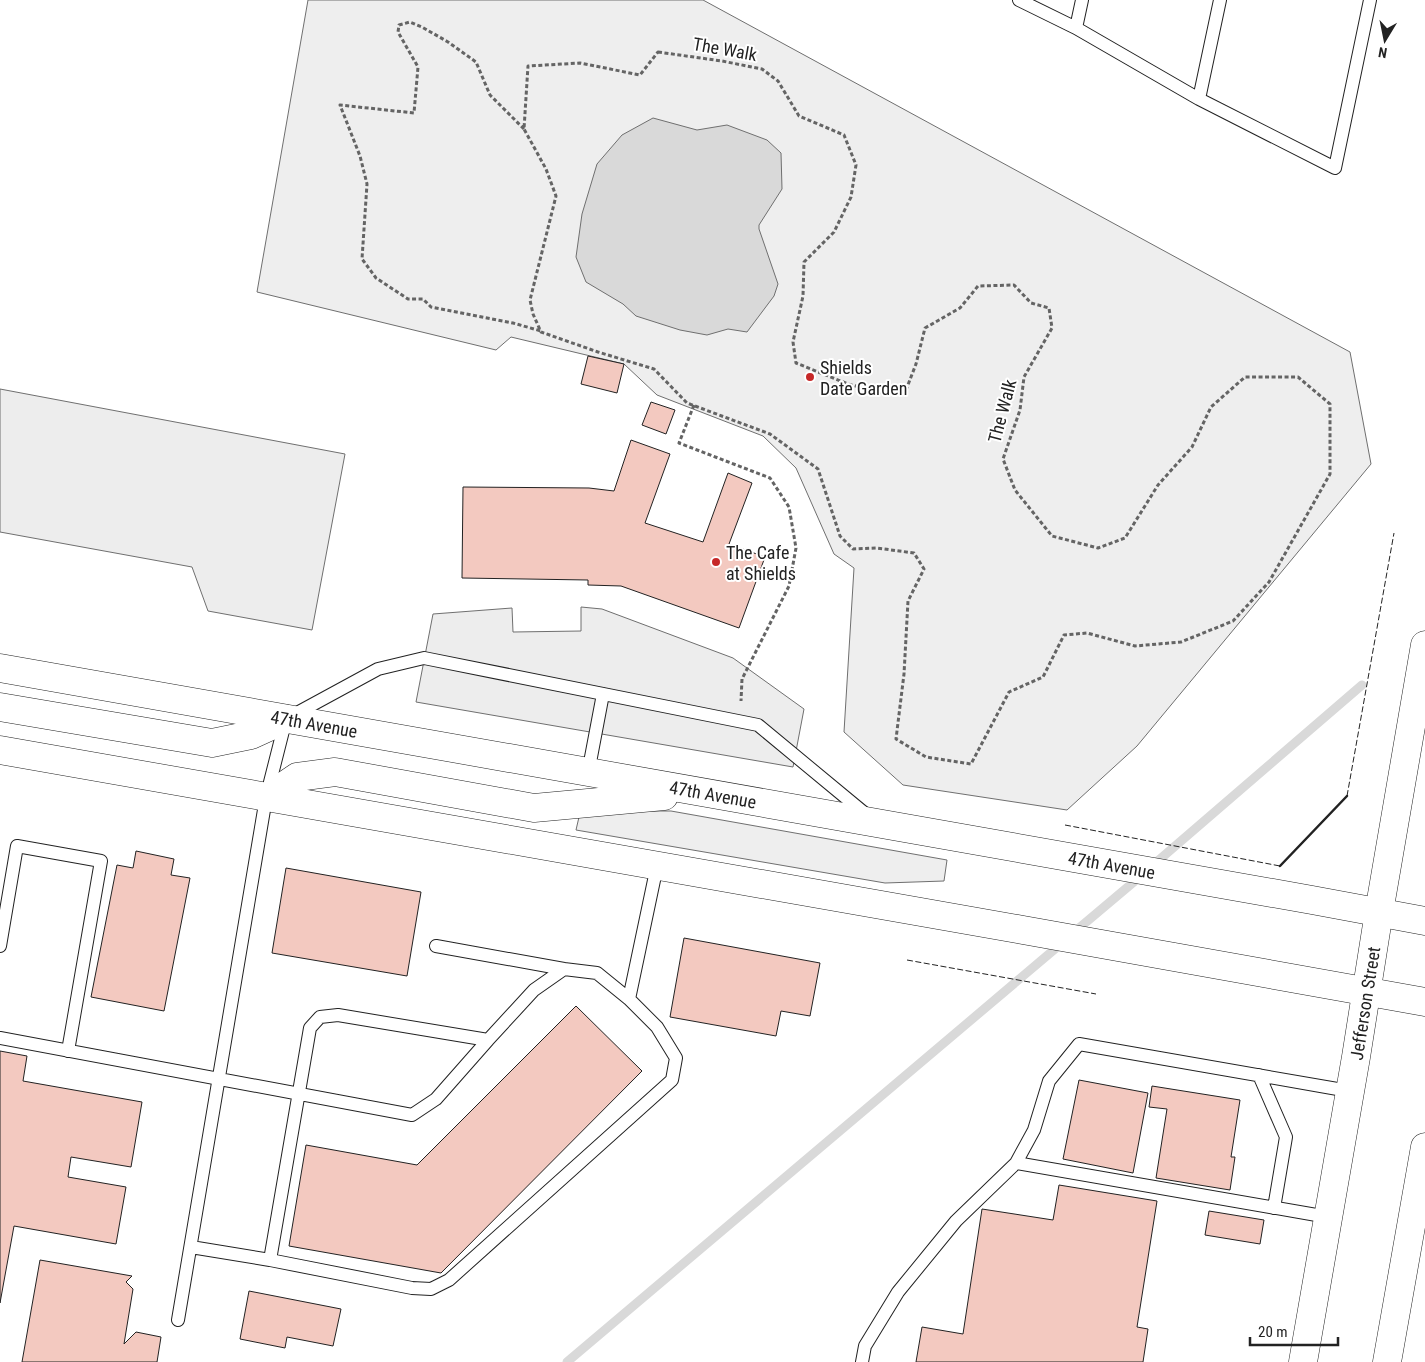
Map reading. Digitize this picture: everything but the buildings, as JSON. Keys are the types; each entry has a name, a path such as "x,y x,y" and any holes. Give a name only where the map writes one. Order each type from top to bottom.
{"main road":[{"name":"Jefferson Street","path":"1303,1362 1425,645"},
{"name":"47th Avenue","path":"0,668 1425,921"},
{"path":"0,707 212,743 251,735 286,719"},
{"path":"0,750 1425,1002"},
{"path":"266,798 297,777 335,772 534,808 699,792"},
{"path":"1387,1362 1425,1147"}],"lane":[{"path":"1019,0 1076,28 1199,99 1335,168 1370,0"},
{"path":"1076,28 1082,0"},
{"path":"1199,99 1220,0"},
{"path":"178,1320 266,798 286,719 378,669 424,658 758,725 878,824"},
{"path":"588,772 603,694"},
{"path":"0,946 17,846 101,861 68,1051"},
{"path":"629,999 657,866"},
{"path":"190,1247 270,1260 412,1288 432,1289 449,1280 672,1080 676,1058 657,1027 629,999 597,973 564,969 436,946"},
{"path":"0,1038 412,1115 436,1099 534,990 564,969"},
{"path":"270,1260 310,1028 320,1017 338,1015 488,1040"},
{"path":"862,1362 865,1346 898,1292 956,1221 1016,1163 1034,1130 1049,1081 1079,1044 1349,1091"},
{"path":"1259,1075 1286,1137 1274,1208"},
{"path":"1016,1163 1328,1218"}],"path":[{"name":"The Walk","path":"410,22 422,27 448,42 476,62 490,95 524,129 528,66 580,63 640,75 658,52 762,69 778,82 799,116 844,135 856,165 851,197 834,232 804,262 802,296 794,342 796,363 848,384 882,393 906,390 916,364 925,328 960,308 978,286 1014,285 1031,303 1049,308 1052,328 1024,377 1020,410 1003,459 1015,490 1052,536 1098,548 1125,538 1158,485 1192,447 1211,407 1245,377 1298,376 1330,404 1330,474 1270,582 1233,621 1181,642 1135,646 1087,632 1064,635 1043,677 1009,692 971,764 926,757 896,739 904,674 908,601 924,570 914,553 877,548 853,549 840,536 818,469 770,434 687,403 654,369 514,323 431,307 424,299 408,299 376,278 362,259 367,184 360,156 340,105 414,113 418,67 398,32 399,25 410,22"},
{"path":"524,129 546,169 556,196 530,300 533,314 541,332"},
{"path":"694,405 678,444 770,478 789,507 796,548 789,586 742,679 740,722"}],"shaded area":[{"path":"308,0 703,0 1350,352 1371,464 1137,746 1067,810 903,785 844,732 854,568 834,554 796,468 763,436 657,395 624,364 511,337 496,350 257,292"},
{"path":"653,118 697,130 727,125 767,140 781,153 782,189 759,225 778,284 774,296 747,332 728,329 707,335 680,330 636,316 623,304 586,282 576,257 582,214 597,164 622,135"},
{"path":"0,389 345,454 312,630 208,611 192,567 0,532"},
{"path":"581,607 602,609 733,658 804,709 793,767 416,702 433,614 512,608 513,632 581,631"},
{"path":"640,811 671,811 947,860 944,881 885,883 576,830 579,817"}],"waterway":[{"path":"1152,866 1362,685"},
{"path":"1072,934 1142,875"},
{"path":"567,1362 1062,943"}],"fence":[{"path":"1347,796 1394,533"},
{"path":"1065,825 1280,866"},
{"path":"907,960 1096,994"}],"wall":[{"path":"1280,866 1347,796"}],"place":[{"name":"Shields Date Garden","path":"810,377"},
{"name":"The Cafe at Shields","path":"716,562"}]}
